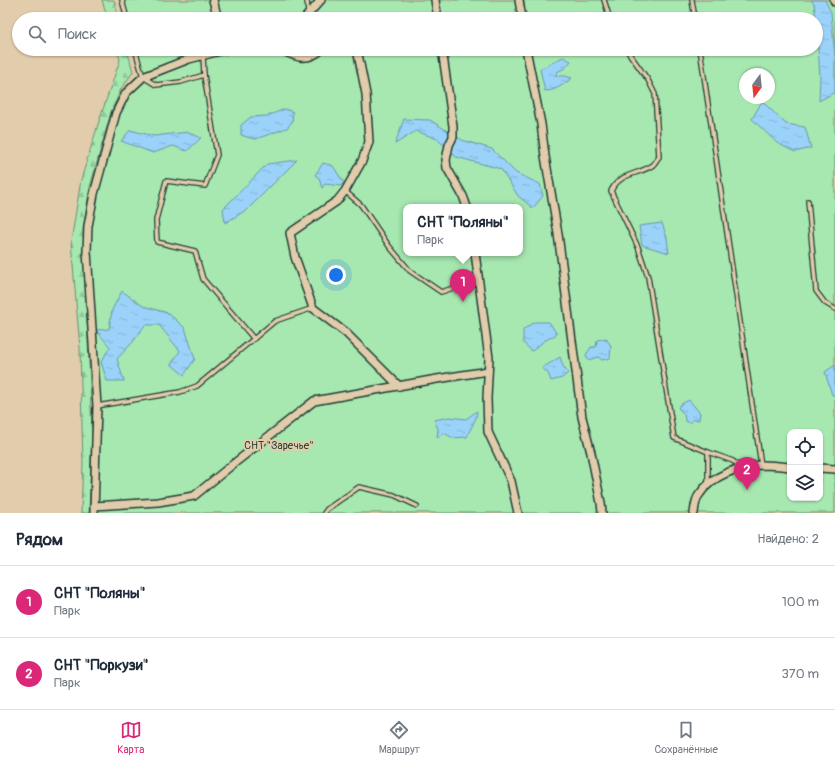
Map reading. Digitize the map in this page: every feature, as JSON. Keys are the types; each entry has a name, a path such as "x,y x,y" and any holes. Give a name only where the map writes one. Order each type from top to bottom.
{"street":[{"path":"213,0 216,12"},
{"path":"310,12 321,0"},
{"path":"435,0 437,12"},
{"path":"519,0 521,12"},
{"path":"200,56 143,77 126,93 116,113 94,194 88,226 87,251 97,406 94,509 158,502 194,496 314,401 488,371"},
{"path":"295,56 299,58 310,56"},
{"path":"358,56 366,94 369,142 362,161 345,191 337,200 290,233 295,257 312,308 346,333 399,386"},
{"path":"443,56 453,126 453,137 449,145 446,160 447,168 466,204"},
{"path":"527,56 541,124 558,234 582,418 592,452 602,513"},
{"path":"475,256 489,358 487,398 488,432 511,481 518,513"},
{"path":"694,513 699,495 708,485 731,471 761,465 787,467"},
{"path":"823,468 835,469"}],"lane":[{"path":"122,0 125,12"},
{"path":"306,12 307,0"},
{"path":"604,0 608,12"},
{"path":"692,0 694,12"},
{"path":"137,56 143,77 156,85 181,82 204,75"},
{"path":"203,56 204,75 217,155 205,186 166,181 156,220 157,242 195,251 203,279 254,339"},
{"path":"631,56 656,94 659,157 654,164 622,178 614,184 611,191 638,248 648,277 674,438 733,461 741,468"},
{"path":"701,56 761,465"},
{"path":"345,191 361,205 389,246 410,271 441,292 478,280"},
{"path":"808,201 816,291 825,303 835,309"},
{"path":"97,406 180,392 197,386 275,321 312,308"},
{"path":"708,452 708,485"},
{"path":"324,513 327,509 359,487 394,495 417,506"}],"green space":[{"path":"102,0 114,0 117,12 106,12"},
{"name":"СНТ \"Заречье\"","path":"122,0 835,0 835,513 94,513 96,463 87,251 94,194 126,93 143,77 137,56 823,56 823,12 125,12"},
{"path":"119,56 129,56 133,72 121,89 111,112 90,187 83,229 92,431 89,513 81,513 83,463 80,348 71,242 81,180 120,60"}],"water":[{"path":"811,0 825,0 831,12 835,57 835,92 819,101 820,76 819,56 823,56 823,12 815,12 814,4"},
{"path":"563,57 571,61 565,68 557,72 556,76 572,78 563,85 549,91 545,91 540,69"},
{"path":"760,104 765,104 786,124 805,127 811,148 795,152 777,143 752,119"},
{"path":"285,109 293,112 292,122 287,128 256,139 241,135 241,125 251,117 267,116"},
{"path":"404,119 430,120 462,140 492,149 516,173 540,184 543,196 533,208 518,196 501,169 456,157 437,139 416,131 395,144"},
{"path":"130,130 154,136 188,132 201,138 187,151 173,146 153,153 121,141"},
{"path":"297,160 248,209 225,223 223,209 267,164"},
{"path":"323,163 333,166 344,183 340,186 325,184 322,188 319,178 315,175"},
{"path":"662,223 667,238 669,253 642,245 639,226"},
{"path":"122,291 143,306 168,313 185,328 195,359 184,375 171,364 180,351 159,325 145,325 133,342 117,359 124,381 107,381 101,362 110,347 96,330 109,329 112,310"},
{"path":"534,322 549,322 557,334 544,341 532,351 523,343 523,330"},
{"path":"606,338 611,346 610,358 602,360 598,357 588,360 586,355 591,347 596,347 597,340"},
{"path":"560,357 563,366 568,373 562,378 551,381 548,373 542,368"},
{"path":"835,365 835,395 832,395 825,372"},
{"path":"689,400 700,413 699,420 694,419 689,423 685,421 684,414 678,408 681,404"},
{"path":"477,411 475,421 467,437 453,438 444,433 437,438 438,429 434,420 450,417 466,419"}],"place":[{"name":"СНТ \"Поляны\"","path":"463,302"},
{"name":"СНТ \"Поркузи\"","path":"747,490"}]}
